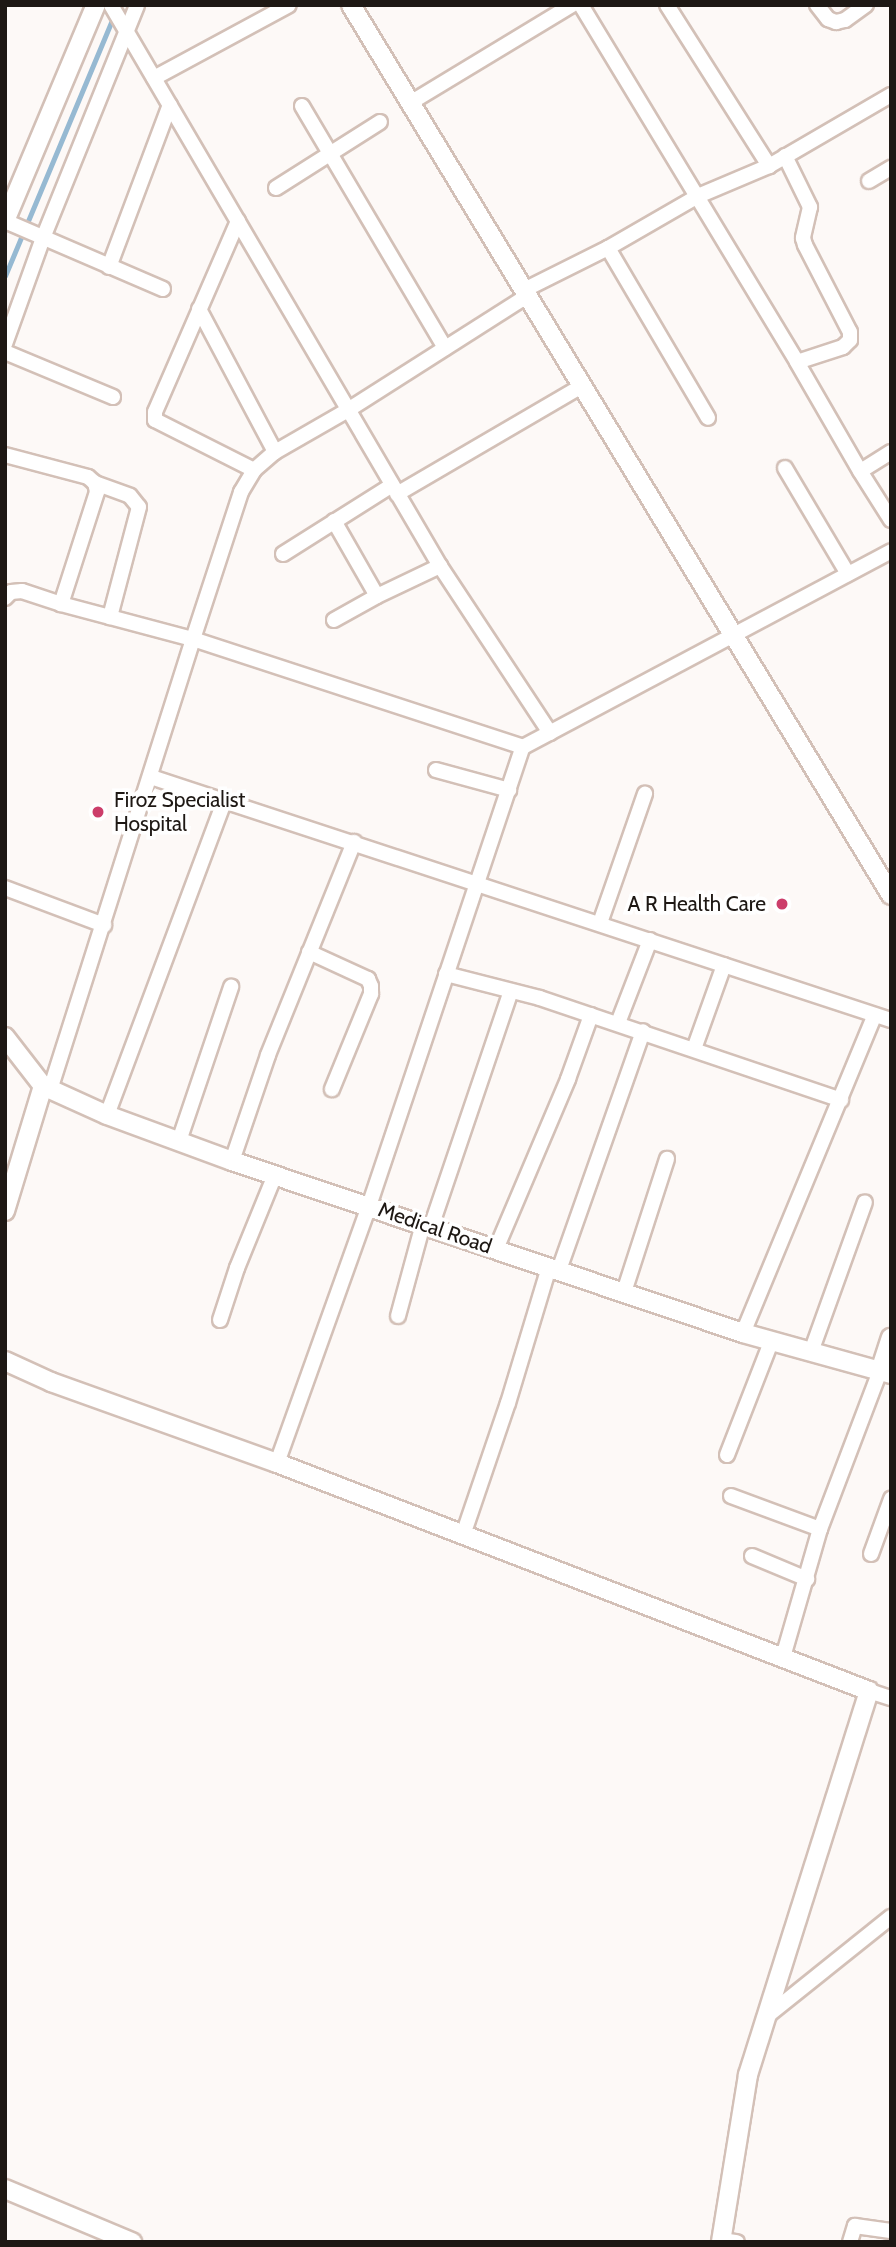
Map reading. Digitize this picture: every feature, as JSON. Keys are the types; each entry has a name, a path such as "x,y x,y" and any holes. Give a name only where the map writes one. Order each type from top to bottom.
{"street":[{"path":"137,5 113,14 5,221 163,289"},
{"path":"154,78 289,5"},
{"path":"410,103 572,5"},
{"path":"581,5 891,520"},
{"path":"667,5 769,166"},
{"path":"817,5 828,19 835,22 845,20 866,5"},
{"path":"353,6 891,895"},
{"path":"113,14 170,105 440,566 550,733"},
{"path":"5,344 43,238 113,14"},
{"path":"5,1211 104,925 192,639 241,492 254,470 275,452 446,348 525,293 698,197 769,166 891,94"},
{"path":"109,267 170,105"},
{"path":"302,107 446,348"},
{"path":"276,188 380,122"},
{"path":"785,156 810,207 803,238 805,245 850,332 850,340 843,347 797,362"},
{"path":"869,181 891,168"},
{"path":"238,220 155,412 155,420 254,470"},
{"path":"608,248 708,418"},
{"path":"199,309 275,452"},
{"path":"5,352 113,397"},
{"path":"283,554 334,521 582,386"},
{"path":"860,471 891,452"},
{"path":"5,455 88,477 95,483 130,495 139,507 110,617"},
{"path":"785,468 848,574"},
{"path":"61,604 97,492 95,483"},
{"path":"334,521 377,596"},
{"path":"277,1463 369,1206 523,747 891,551"},
{"path":"334,620 440,566"},
{"path":"5,598 11,592 22,591 192,639 523,747"},
{"path":"436,770 509,790"},
{"path":"151,777 891,1020"},
{"path":"600,923 645,794"},
{"path":"107,1115 225,800"},
{"path":"232,1161 268,1055 354,842"},
{"path":"5,888 104,925"},
{"path":"618,1023 650,940"},
{"path":"309,952 368,979 371,986 371,994 332,1089"},
{"path":"694,1049 724,965"},
{"path":"446,974 618,1023 841,1100"},
{"path":"179,1141 231,987"},
{"path":"398,1316 427,1226 511,991"},
{"path":"496,1249 568,1079 591,1015"},
{"path":"743,1334 875,1015"},
{"path":"463,1535 554,1268 643,1031"},
{"name":"Medical Road","path":"5,1037 46,1088 107,1115 232,1161 743,1334 885,1372"},
{"path":"624,1292 667,1159"},
{"path":"220,1320 237,1268 275,1175"},
{"path":"811,1352 865,1202"},
{"path":"783,1657 821,1529 885,1372 891,1338"},
{"path":"727,1455 771,1342"},
{"path":"5,1361 51,1382 277,1463 891,1698"},
{"path":"731,1496 821,1529"},
{"path":"871,1554 891,1499"},
{"path":"752,1556 807,1578"},
{"path":"727,2241 748,2075 869,1691"},
{"path":"766,2017 891,1917"},
{"path":"876,1928 891,1936"},
{"path":"5,2189 132,2242"},
{"path":"850,2242 855,2226 891,2231"}],"waterway":[{"path":"5,276 114,15"}],"place":[{"name":"Firoz Specialist Hospital","path":"98,812"},
{"name":"A R Health Care","path":"782,904"}]}
